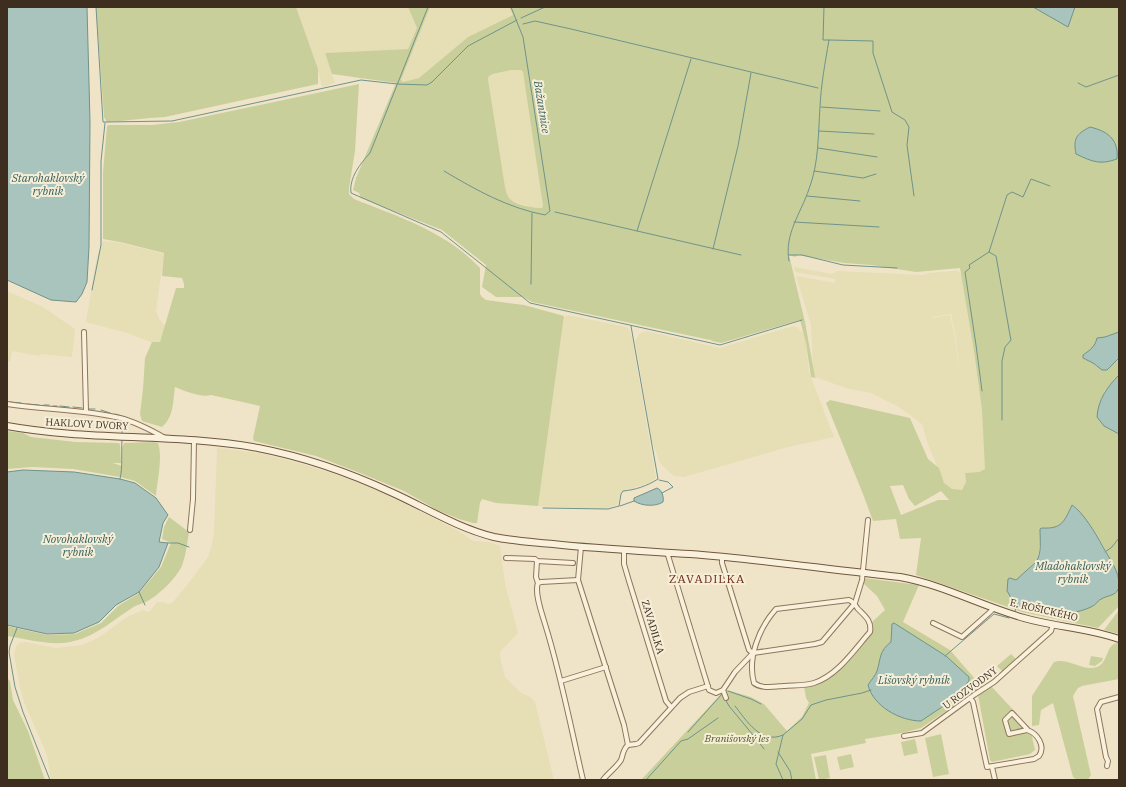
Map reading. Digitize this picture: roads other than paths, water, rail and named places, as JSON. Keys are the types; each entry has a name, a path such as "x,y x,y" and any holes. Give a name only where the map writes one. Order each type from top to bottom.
{"street":[{"name":"HAKLOVY DVORY","path":"84,332 86,411"},
{"name":"HAKLOVY DVORY","path":"7,404 86,411 125,419 139,424 166,438"},
{"name":"HAKLOVY DVORY","path":"7,426 62,434 194,440"},
{"path":"190,530 193,499 194,440 258,448 316,462 387,490 448,521 478,533 508,540 722,557 862,573"},
{"path":"667,552 709,690 716,693 723,690 735,672 753,652 819,643 855,603 862,573 868,520"},
{"path":"581,547 578,580 624,725 628,745"},
{"name":"ZAVADILKA","path":"624,550 624,564 629,581 666,701 671,707"},
{"path":"722,557 722,563 749,650 753,652"},
{"path":"506,558 573,563"},
{"path":"537,561 536,576 538,583 536,586 540,606 561,682 583,780"},
{"name":"E. ROŠICKÉHO","path":"862,573 922,581 994,608 1026,618 1099,633 1119,639"},
{"path":"538,583 578,580"},
{"path":"849,600 855,603 856,607 868,618 871,626 870,632 841,665 825,678 813,683 759,687 754,683 751,664 753,652 764,628 776,609 849,600"},
{"path":"933,623 962,637 994,608"},
{"name":"U ROZVODNY","path":"904,736 922,733 1000,678 1051,631 1053,624"},
{"path":"561,682 606,667"},
{"path":"603,780 617,766 621,760 625,748 628,745 636,744 680,698 688,692 708,686"},
{"path":"723,690 726,698"},
{"path":"1108,766 1097,709 1101,702 1119,697"},
{"path":"970,698 973,702 987,767 1034,759 1039,756 1041,750 1038,739 1034,733 1027,730 1012,713 1005,720 1008,734 1027,730"},
{"path":"992,767 995,780"}],"water":[{"name":"Starohaklovský rybník","path":"7,7 87,7 90,122 89,247 87,282 82,294 76,302 51,300 7,280"},
{"path":"1033,7 1075,7 1068,27"},
{"path":"1090,127 1102,131 1111,137 1116,146 1117,159 1106,162 1096,162 1076,154 1075,141 1081,132"},
{"path":"1119,332 1119,358 1107,370 1102,370 1083,358 1083,355 1094,346 1097,338"},
{"path":"1119,375 1119,434 1104,426 1097,417 1101,399"},
{"name":"Novohaklovský rybník","path":"23,470 74,472 120,479 135,483 156,498 168,515 163,523 159,542 168,543 159,567 139,592 116,605 99,622 74,633 47,634 7,625 7,472"},
{"path":"657,488 660,490 663,498 663,502 660,504 648,505 634,501 634,498"},
{"name":"Mladohaklovský rybník","path":"1072,505 1089,524 1114,565 1119,581 1117,591 1101,599 1091,607 1072,613 1045,612 1016,606 1007,591 1008,579 1010,578 1016,580 1036,562 1040,551 1040,529 1058,526 1062,523"},
{"name":"Lišovský rybník","path":"894,623 946,656 969,677 969,681 945,705 921,721 905,718 888,711 875,699 868,685 876,673 884,648 891,642 892,624"}],"waterway":[{"path":"96,7 103,122 172,121 361,80 397,84 427,85 432,82 468,46 517,20"},
{"path":"428,7 370,153 353,177 351,193 441,232 530,303 720,345 802,320"},
{"name":"Bažantnice","path":"444,171 493,198 518,208 545,215 550,211 523,37 511,7"},
{"path":"521,18 545,7"},
{"path":"789,261 788,251 791,233 806,198 815,169 821,90 829,40 823,40 824,7"},
{"path":"523,24 535,21 818,88"},
{"path":"829,40 873,41 873,53 892,112 905,120 909,127 907,145 914,196"},
{"path":"637,231 691,59"},
{"path":"713,249 738,146 751,73"},
{"path":"1078,83 1086,87 1119,75"},
{"path":"821,107 880,111"},
{"path":"92,290 101,245 101,161 105,123"},
{"path":"819,131 874,134"},
{"path":"818,148 877,157"},
{"path":"814,171 863,178 876,174"},
{"path":"1002,420 1002,361 1005,347 1011,340 996,256 989,252 1007,195 1012,192 1023,197 1031,179 1050,186"},
{"path":"807,196 860,201"},
{"name":"Bažantnice","path":"555,212 741,255"},
{"path":"531,284 532,213"},
{"path":"794,222 879,227"},
{"path":"982,391 965,272 970,268 969,265 989,252"},
{"path":"789,255 802,255 843,265 897,268"},
{"path":"543,508 608,509 619,506 623,491 632,490 650,484 658,479 631,326"},
{"path":"10,402 21,403"},
{"path":"27,404 39,405"},
{"path":"44,405 49,405"},
{"path":"60,406 69,407"},
{"path":"73,407 82,408"},
{"path":"89,409 95,409"},
{"path":"101,410 110,413"},
{"path":"115,414 122,416"},
{"path":"122,421 122,433"},
{"path":"120,479 122,465 122,440"},
{"path":"659,480 668,482 673,487 662,493"},
{"path":"620,506 634,501"},
{"path":"1105,552 1112,547 1119,538"},
{"path":"168,543 178,543 189,547"},
{"path":"139,592 145,605"},
{"path":"1015,611 1017,605"},
{"path":"945,656 994,614 1009,618"},
{"path":"17,628 9,652 15,687 23,712 50,780"},
{"path":"783,780 776,764 783,735 802,719 811,705 826,700 871,690"},
{"path":"728,691 761,704"},
{"path":"688,732 722,694"},
{"path":"725,699 753,735"},
{"path":"735,706 749,724 761,734 768,737 783,735"},
{"path":"646,780 681,741 688,739 718,718"},
{"path":"755,737 764,749"},
{"path":"778,752 790,771 792,780"}],"district":[{"name":"ZAVADILKA","path":"707,578"}],"park label":[{"name":"Branišovský les","path":"737,738"}]}
